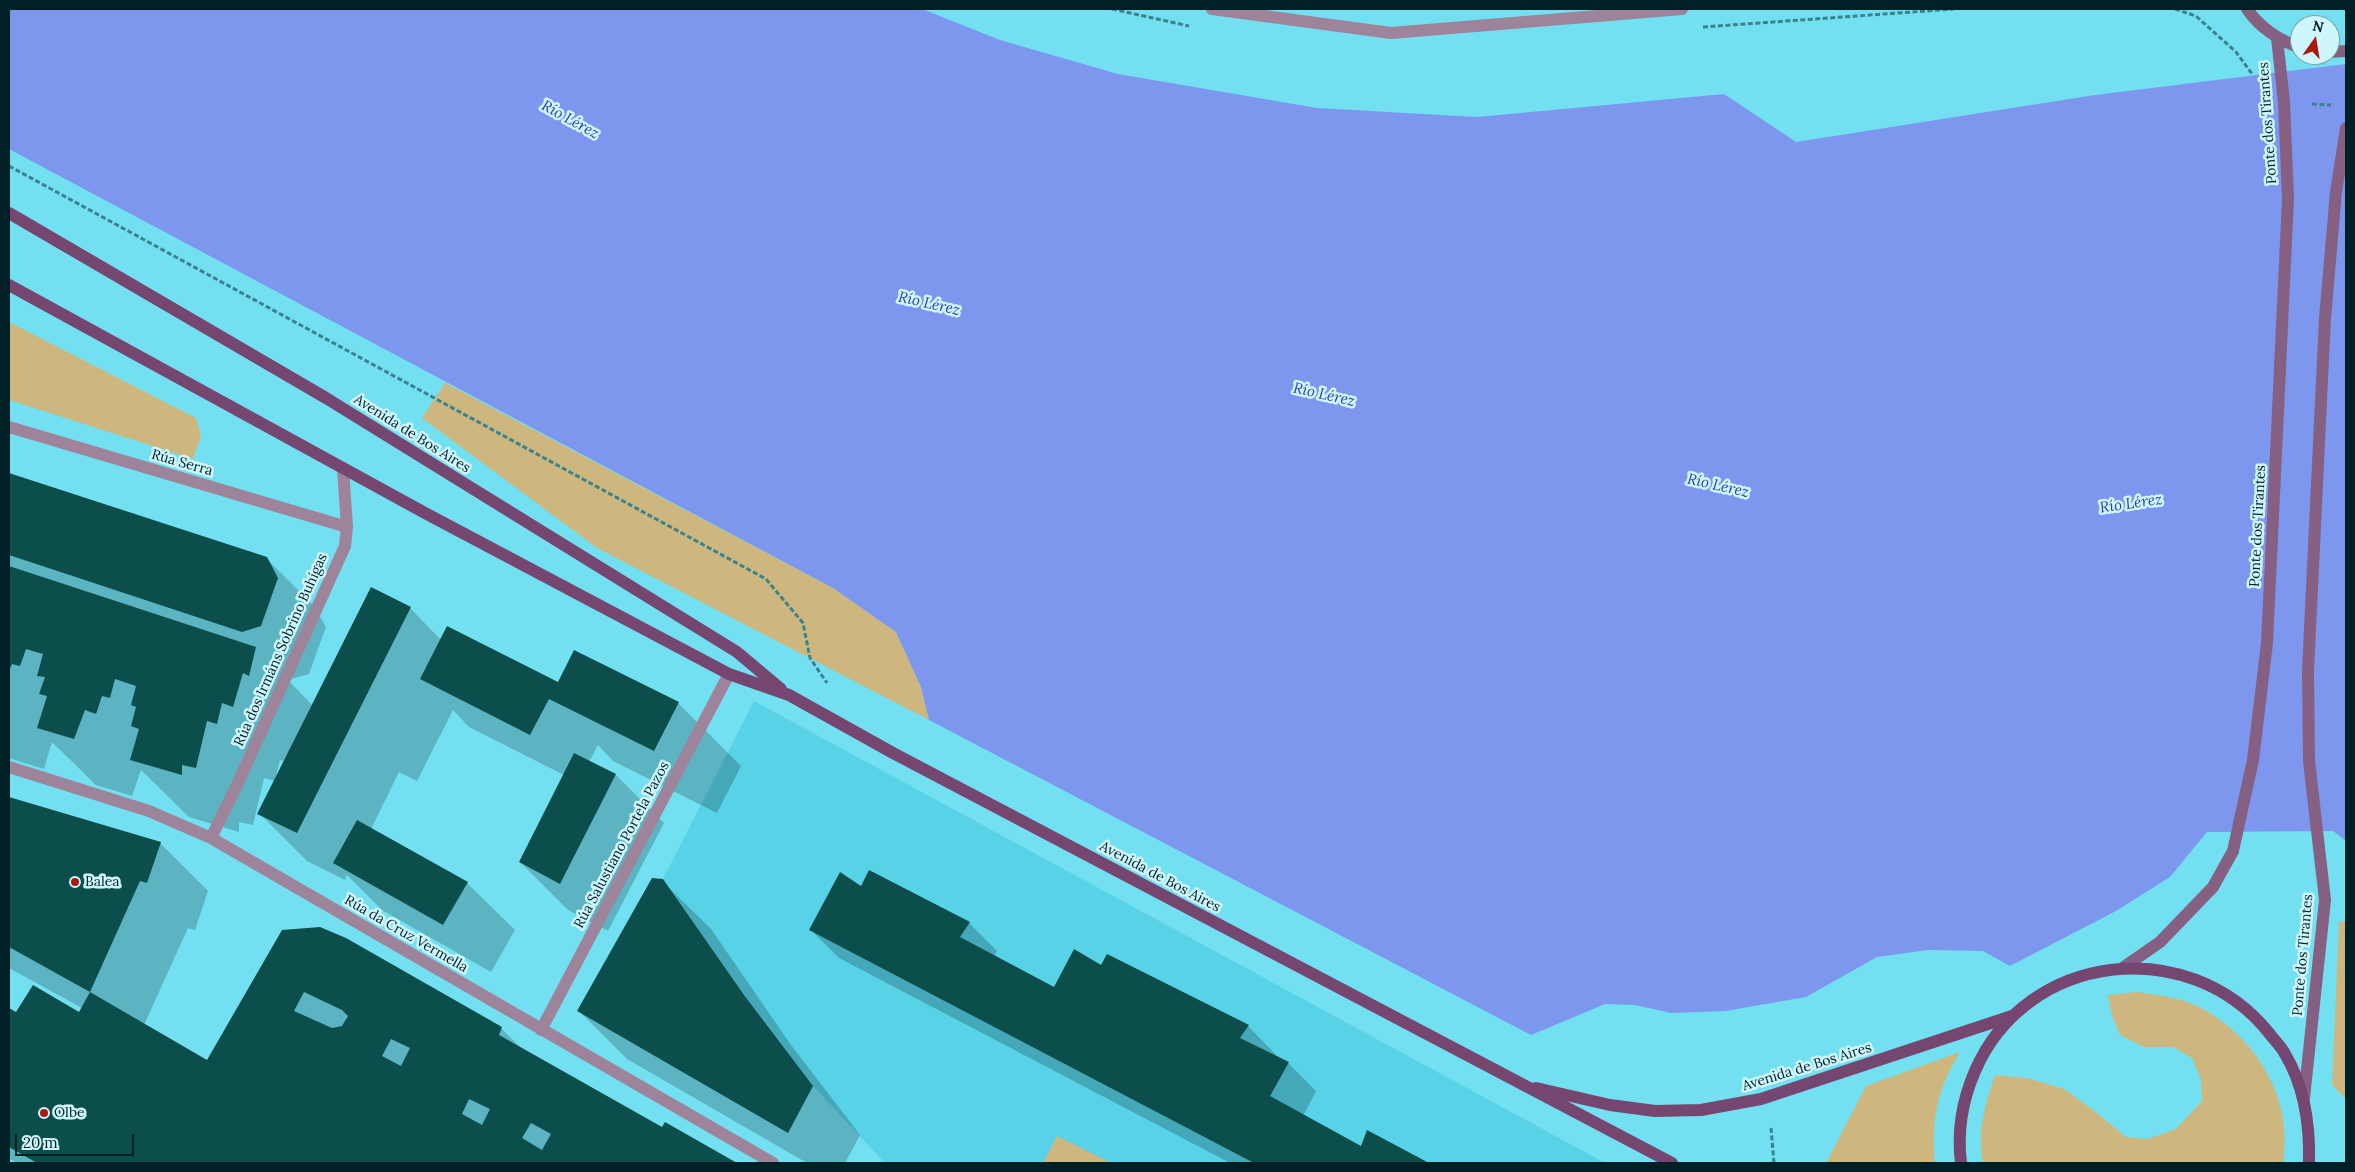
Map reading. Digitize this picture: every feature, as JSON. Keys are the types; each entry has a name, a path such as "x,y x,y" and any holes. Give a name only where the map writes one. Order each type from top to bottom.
{"main road":[{"path":"2247,9 2256,21 2277,38 2290,44"},
{"name":"Ponte dos Tirantes","path":"2124,967 2160,942 2213,887 2233,851 2253,760 2267,643 2288,199 2284,102 2277,38"},
{"name":"Ponte dos Tirantes","path":"2304,1098 2325,900 2309,761 2308,671 2325,318 2336,192 2346,128"},
{"name":"Avenida de Bos Aires","path":"9,213 334,403 736,652 789,695"},
{"name":"Avenida de Bos Aires","path":"9,285 425,513 730,674 789,695 893,753 1518,1084 1672,1163"},
{"path":"1961,1163 1958,1141 1965,1095 1983,1052 2012,1016 2045,991 2084,975 2124,967 2172,972 2217,988 2256,1016 2285,1054 2304,1098 2309,1131 2308,1163"},
{"name":"Avenida de Bos Aires","path":"1518,1084 1610,1105 1655,1111 1701,1110 1762,1099 2012,1016"}],"street":[{"path":"1212,9 1391,33 1682,9"},
{"name":"Rúa Serra","path":"9,427 348,527"},
{"name":"Rúa dos Irmáns Sobrino Buhígas","path":"211,838 238,784 345,546 348,527 343,468"},
{"name":"Rúa Salustiano Portela Pazos","path":"541,1030 730,674"},
{"name":"Rúa da Cruz Vermella","path":"9,767 149,811 211,838 773,1163"}],"path":[{"path":"2175,9 2196,16 2236,52 2253,76"},
{"path":"9,166 766,579 803,623 810,658 829,686"},
{"path":"1771,1128 1774,1163"}],"shaded area":[{"path":"9,322 196,418 201,436 193,459 9,400"},
{"path":"445,383 833,588 896,632 921,687 929,720 597,548 422,418"},
{"path":"754,701 1605,1163 885,1163 813,1086 744,995 663,879"},
{"path":"2346,921 2346,1099 2332,1085 2339,922"},
{"path":"2137,992 2175,998 2197,1006 2218,1018 2253,1051 2266,1071 2276,1092 2282,1115 2285,1139 2283,1163 1983,1163 1981,1141 1983,1118 1995,1075 2027,1078 2064,1089 2126,1137 2148,1139 2176,1129 2202,1101 2201,1079 2192,1058 2173,1047 2144,1047 2120,1035 2112,1016 2108,995"},
{"path":"1960,1052 1946,1079 1937,1105 1934,1132 1935,1163 1826,1163 1866,1086"},
{"path":"1057,1136 1111,1163 1043,1163"}],"water":[{"name":"Río Lérez","path":"9,9 922,9 1000,40 1118,74 1317,108 1477,117 1724,94 1796,142 2095,95 2346,64 2346,841 2333,831 2207,832 2170,877 2116,911 2010,966 1983,951 1928,950 1877,957 1806,997 1725,1011 1671,1013 1635,1005 1605,1004 1531,1035 929,720 921,687 896,632 833,588 9,149"}],"building":[{"path":"9,473 267,557 278,578 261,626 242,632 9,555"},
{"path":"9,566 256,647 249,676 243,673 233,707 222,703 217,724 207,721 196,768 182,765 182,775 130,760 139,729 131,726 136,707 131,705 136,686 115,679 110,698 102,696 96,714 85,710 74,739 37,728 47,696 39,694 45,677 37,676 43,654 26,649 20,666 12,664 9,671"},
{"path":"371,587 411,607 297,833 257,814"},
{"path":"447,626 558,682 574,650 679,702 654,751 549,699 530,735 420,679"},
{"path":"574,753 616,774 560,884 519,862"},
{"path":"9,797 161,842 147,883 140,881 90,992 9,947"},
{"path":"357,820 468,882 443,925 333,863"},
{"path":"869,870 970,922 960,937 1054,987 1074,949 1101,965 1107,954 1249,1025 1240,1038 1289,1062 1270,1096 1361,1146 1367,1130 1429,1163 1254,1163 809,930 840,872 861,886"},
{"path":"652,878 663,879 744,995 813,1086 788,1133 577,1011"},
{"path":"320,927 346,938 502,1027 499,1035 662,1127 665,1122 737,1163 37,1163 9,1147 9,1008 16,1012 33,985 79,1012 90,992 207,1060 282,930","holes":["304,992 342,1010 348,1016 342,1026 332,1028 294,1011","391,1039 410,1048 401,1066 382,1056","469,1099 490,1109 482,1125 462,1114","531,1123 551,1134 542,1150 522,1138"]}],"place":[{"name":"Balea","path":"75,882"},
{"name":"Olbe","path":"44,1113"}]}
